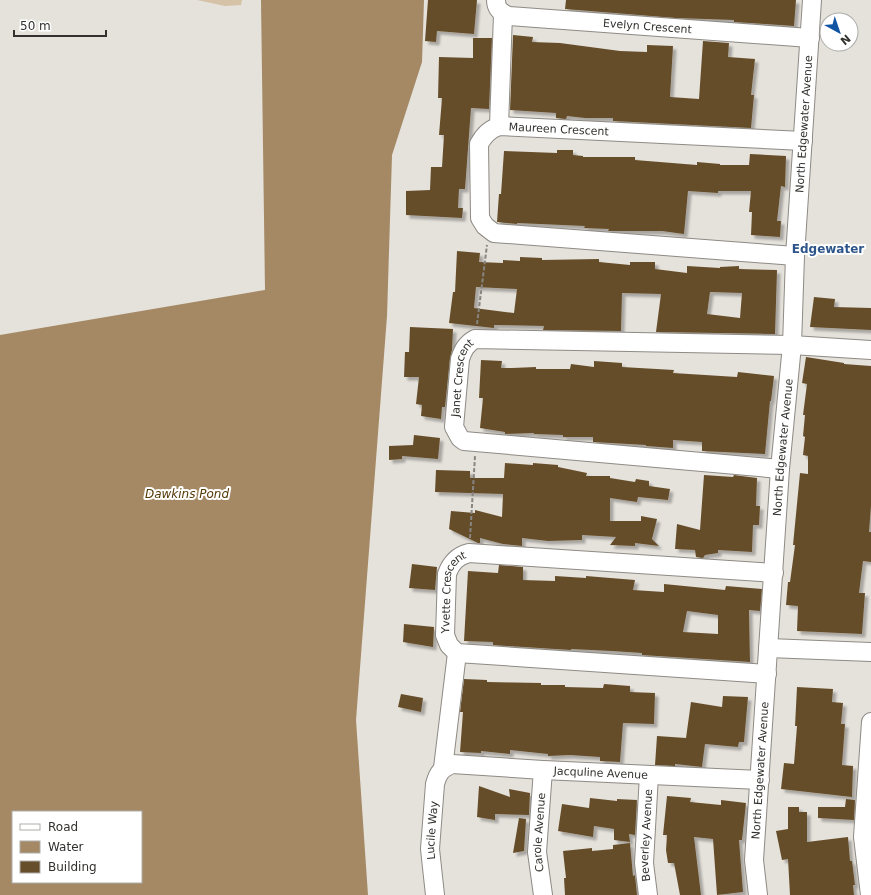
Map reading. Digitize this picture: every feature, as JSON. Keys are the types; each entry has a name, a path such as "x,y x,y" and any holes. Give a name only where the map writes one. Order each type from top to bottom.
{"street":[{"name":"North Edgewater Avenue","path":"758,895 754,860 780,469 792,345 795,256 812,0"},
{"name":"Evelyn Crescent","path":"499,7 509,16 810,38"},
{"path":"499,7 499,126"},
{"name":"Maureen Crescent","path":"489,231 481,222 480,218 480,144 482,138 487,132 499,126 803,141"},
{"path":"489,231 494,234 795,256"},
{"name":"Janet Crescent","path":"780,469 464,441 460,438 454,427 460,360 465,346 475,339 792,345 871,350"},
{"name":"Yvette Crescent","path":"767,674 457,653 452,650 445,635 447,574 450,566 456,559 469,553 774,573"},
{"path":"768,648 871,652"},
{"path":"444,768 457,653"},
{"path":"870,895 867,836 871,722"},
{"name":"Jacquline Avenue","path":"444,768 452,764 461,764 543,770 760,780"},
{"name":"Lucile Way","path":"435,895 430,849 435,784 438,775 444,768"},
{"name":"Carole Avenue","path":"543,770 537,852 543,895"},
{"name":"Beverley Avenue","path":"648,895 644,863 649,775"}],"path":[{"path":"475,339 489,231"},
{"path":"469,553 476,442"}],"shaded area":[{"path":"197,0 242,0 241,5 225,6"}],"water":[{"name":"Dawkins Pond","path":"261,0 424,0 422,62 392,155 387,316 356,720 368,895 0,895 0,335 265,290"}],"building":[{"path":"428,0 477,0 474,34 437,31 436,42 425,41"},
{"path":"566,0 796,0 794,26 734,22 734,20 676,18 565,9"},
{"path":"513,35 533,37 532,42 560,43 620,51 647,52 647,45 673,46 670,97 699,99 703,41 729,43 728,57 755,59 751,95 754,95 751,128 613,121 613,118 585,118 567,116 566,119 556,118 556,113 510,110"},
{"path":"473,38 492,38 489,109 471,108 465,189 459,189 458,208 463,208 462,218 406,215 406,191 430,190 431,167 442,167 444,135 439,135 442,98 438,98 439,57 473,58"},
{"path":"557,150 573,150 573,155 583,157 635,157 635,160 697,165 697,162 720,165 749,165 750,154 786,156 785,187 781,186 777,221 781,221 780,237 751,235 752,212 749,212 751,191 718,191 718,193 688,191 684,234 662,231 608,231 609,229 584,228 585,226 497,222 499,194 501,194 504,151 557,153"},
{"path":"457,251 480,253 479,262 503,263 503,260 520,261 520,257 542,258 542,260 599,259 599,262 630,265 630,262 655,262 655,269 687,273 687,266 720,268 739,266 739,269 777,270 775,334 656,332 661,294 622,293 621,331 543,330 544,326 494,325 494,328 449,323 453,292 455,292","holes":["476,287 517,289 514,313 474,308","710,292 742,293 740,318 707,314"]},
{"path":"814,297 835,299 834,307 871,308 871,330 810,327"},
{"path":"410,327 453,329 445,407 442,407 441,419 421,416 422,405 416,404 419,377 404,377 405,352 409,352"},
{"path":"806,357 844,364 871,366 871,506 869,532 871,532 871,562 863,561 859,593 865,593 862,634 797,631 798,606 786,605 788,582 790,582 795,545 793,545 800,473 808,474 808,456 803,455 805,415 803,415 807,384 802,383"},
{"path":"481,360 502,361 501,368 536,367 536,369 570,369 571,364 594,367 594,361 622,363 622,367 674,370 673,373 737,377 738,372 774,376 765,454 702,451 702,442 673,440 673,448 593,442 593,437 563,437 563,435 534,433 505,434 505,432 480,428 483,398 479,398"},
{"path":"414,435 440,438 438,459 402,456 402,459 389,460 389,446 413,445"},
{"path":"505,463 558,465 558,467 587,473 586,476 610,476 610,478 635,482 636,479 649,481 649,486 670,489 668,500 638,497 637,502 610,498 610,521 641,521 641,516 657,519 652,539 659,546 635,543 635,546 610,545 616,537 582,535 582,540 548,541 522,538 522,546 503,544 480,538 480,543 478,543 449,529 451,511 475,513 475,510 502,517 503,494 435,492 436,470 470,471 470,478 504,478"},
{"path":"704,475 733,477 734,475 757,478 756,506 760,506 759,525 753,525 752,552 718,550 718,553 705,555 703,558 696,557 695,550 675,549 677,524 700,530"},
{"path":"412,564 437,567 435,590 409,588"},
{"path":"499,565 523,567 523,580 555,581 555,576 586,578 586,576 635,580 633,590 664,592 664,584 725,590 726,586 762,589 760,611 749,610 750,662 642,655 642,653 612,651 493,645 493,642 464,641 468,571 498,573","holes":["687,611 718,615 718,634 683,632"]},
{"path":"404,624 434,627 433,647 403,642"},
{"path":"464,679 487,680 487,682 541,683 541,685 565,685 565,687 603,688 604,684 630,686 630,692 655,693 654,724 623,723 620,762 600,761 600,757 570,755 548,756 548,754 510,750 510,754 481,751 481,753 460,752 463,712 460,712"},
{"path":"797,687 833,689 832,702 843,703 841,724 845,724 842,765 853,766 852,797 781,789 784,763 794,764 797,726 795,726"},
{"path":"401,694 423,698 421,712 398,707"},
{"path":"723,696 748,697 744,742 739,742 738,747 705,744 702,767 675,764 675,766 655,765 657,736 686,738 691,702 722,707"},
{"path":"479,786 510,797 509,789 530,793 529,815 495,814 495,820 477,817"},
{"path":"667,796 691,798 690,802 721,805 721,800 746,803 742,840 739,840 743,892 717,895 713,839 694,837 701,895 680,895 674,863 668,863 666,850 667,835 663,835"},
{"path":"590,798 617,801 617,799 637,800 635,835 629,834 630,842 614,840 614,829 594,826 593,837 558,831 562,804 589,808"},
{"path":"846,799 855,800 854,820 818,818 818,807 845,807"},
{"path":"788,807 799,807 799,812 807,812 807,842 848,837 850,861 852,861 855,885 853,885 854,895 790,895 788,859 782,860 776,831 788,829"},
{"path":"519,818 526,819 524,851 513,853"},
{"path":"630,843 633,876 635,875 637,895 565,895 564,878 566,878 563,851 592,848 592,851 613,849 613,845"}],"district":[{"name":"Edgewater","path":"828,249"}]}
